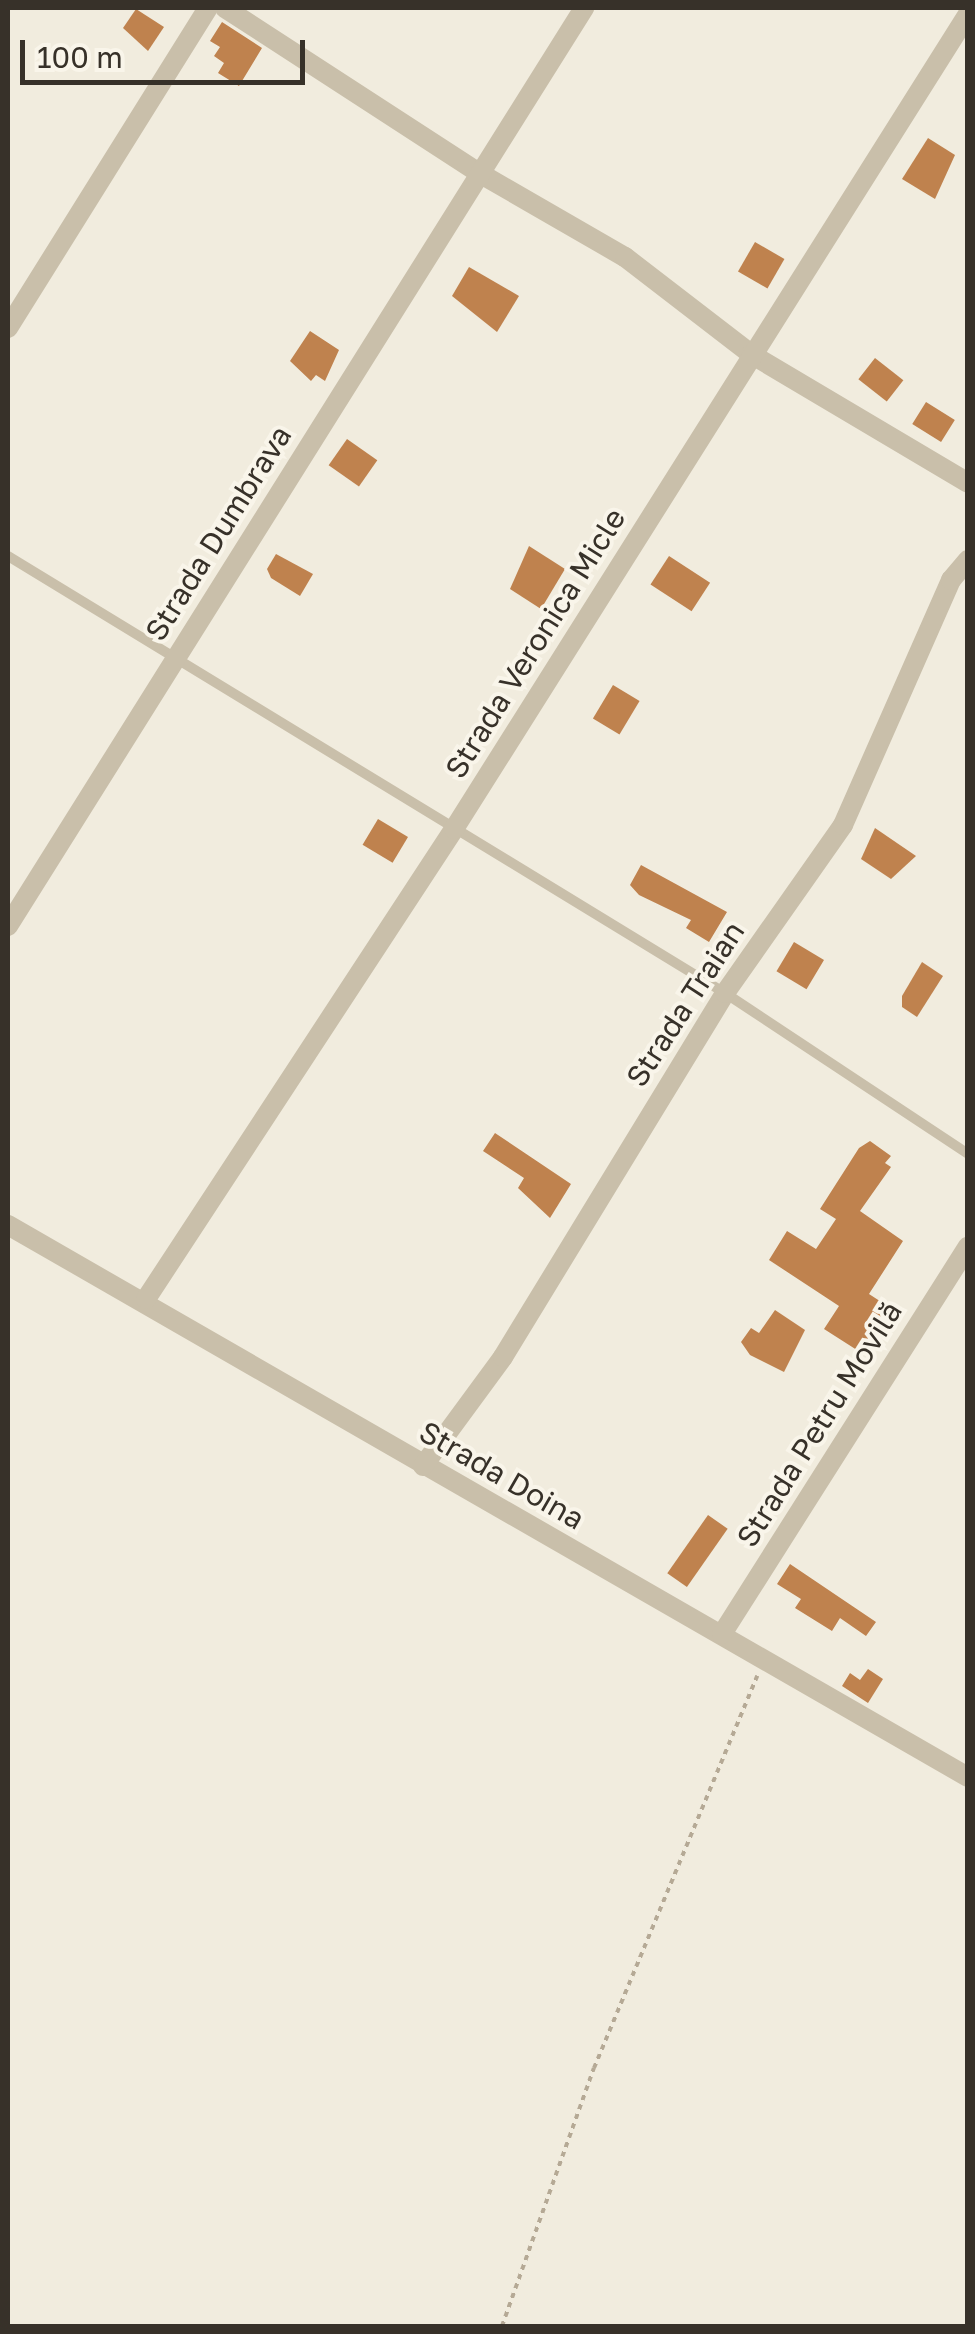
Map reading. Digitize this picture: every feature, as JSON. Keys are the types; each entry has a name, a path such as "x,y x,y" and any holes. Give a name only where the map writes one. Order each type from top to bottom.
{"street":[{"path":"8,328 208,8"},
{"path":"225,8 481,174 625,257 752,354 968,483"},
{"name":"Strada Dumbrava","path":"8,926 584,8"},
{"name":"Strada Veronica Micle","path":"146,1300 454,829 968,14"},
{"name":"Strada Traian","path":"423,1466 503,1356 725,993 843,825 951,580 968,560"},
{"name":"Strada Doina","path":"8,1225 146,1300 423,1466 766,1658 968,1777"},
{"name":"Strada Petru Movilă","path":"722,1634 968,1247"}],"lane":[{"path":"8,556 725,993 968,1154"}],"path":[{"path":"502,2326 594,2068 725,1744 766,1658"}],"building":[{"path":"136,9 164,27 148,51 123,28"},
{"path":"222,22 262,48 239,86 218,73 224,63 214,56 220,47 210,41"},
{"path":"928,138 955,155 935,199 902,179"},
{"path":"755,242 784,259 767,288 738,271"},
{"path":"469,267 519,296 497,332 452,296"},
{"path":"310,331 339,350 325,381 316,375 311,381 290,361"},
{"path":"875,358 903,380 887,401 858,379"},
{"path":"926,402 955,420 941,442 912,424"},
{"path":"347,439 377,460 359,486 329,465"},
{"path":"529,546 565,569 541,609 510,589"},
{"path":"276,554 313,574 300,596 271,578 267,569"},
{"path":"669,556 710,583 692,611 650,585"},
{"path":"613,685 640,701 619,734 593,718"},
{"path":"378,819 408,837 393,863 363,845"},
{"path":"875,828 916,856 891,879 861,859"},
{"path":"641,865 727,912 709,942 686,928 691,920 639,895 630,885"},
{"path":"794,942 824,960 806,989 776,971"},
{"path":"922,962 943,976 917,1017 902,1007 902,996"},
{"path":"495,1133 571,1184 550,1218 518,1188 524,1178 483,1151"},
{"path":"870,1141 891,1156 885,1163 891,1167 860,1211 903,1241 869,1294 889,1307 860,1352 824,1329 839,1306 769,1260 787,1231 816,1249 836,1219 820,1209 859,1148"},
{"path":"775,1310 805,1330 784,1372 750,1355 741,1342 751,1328 759,1333"},
{"path":"708,1515 728,1529 687,1587 667,1573"},
{"path":"790,1564 876,1622 866,1636 840,1618 832,1631 795,1608 801,1599 777,1584"},
{"path":"868,1669 883,1679 868,1703 842,1686 850,1673 860,1680"}]}
